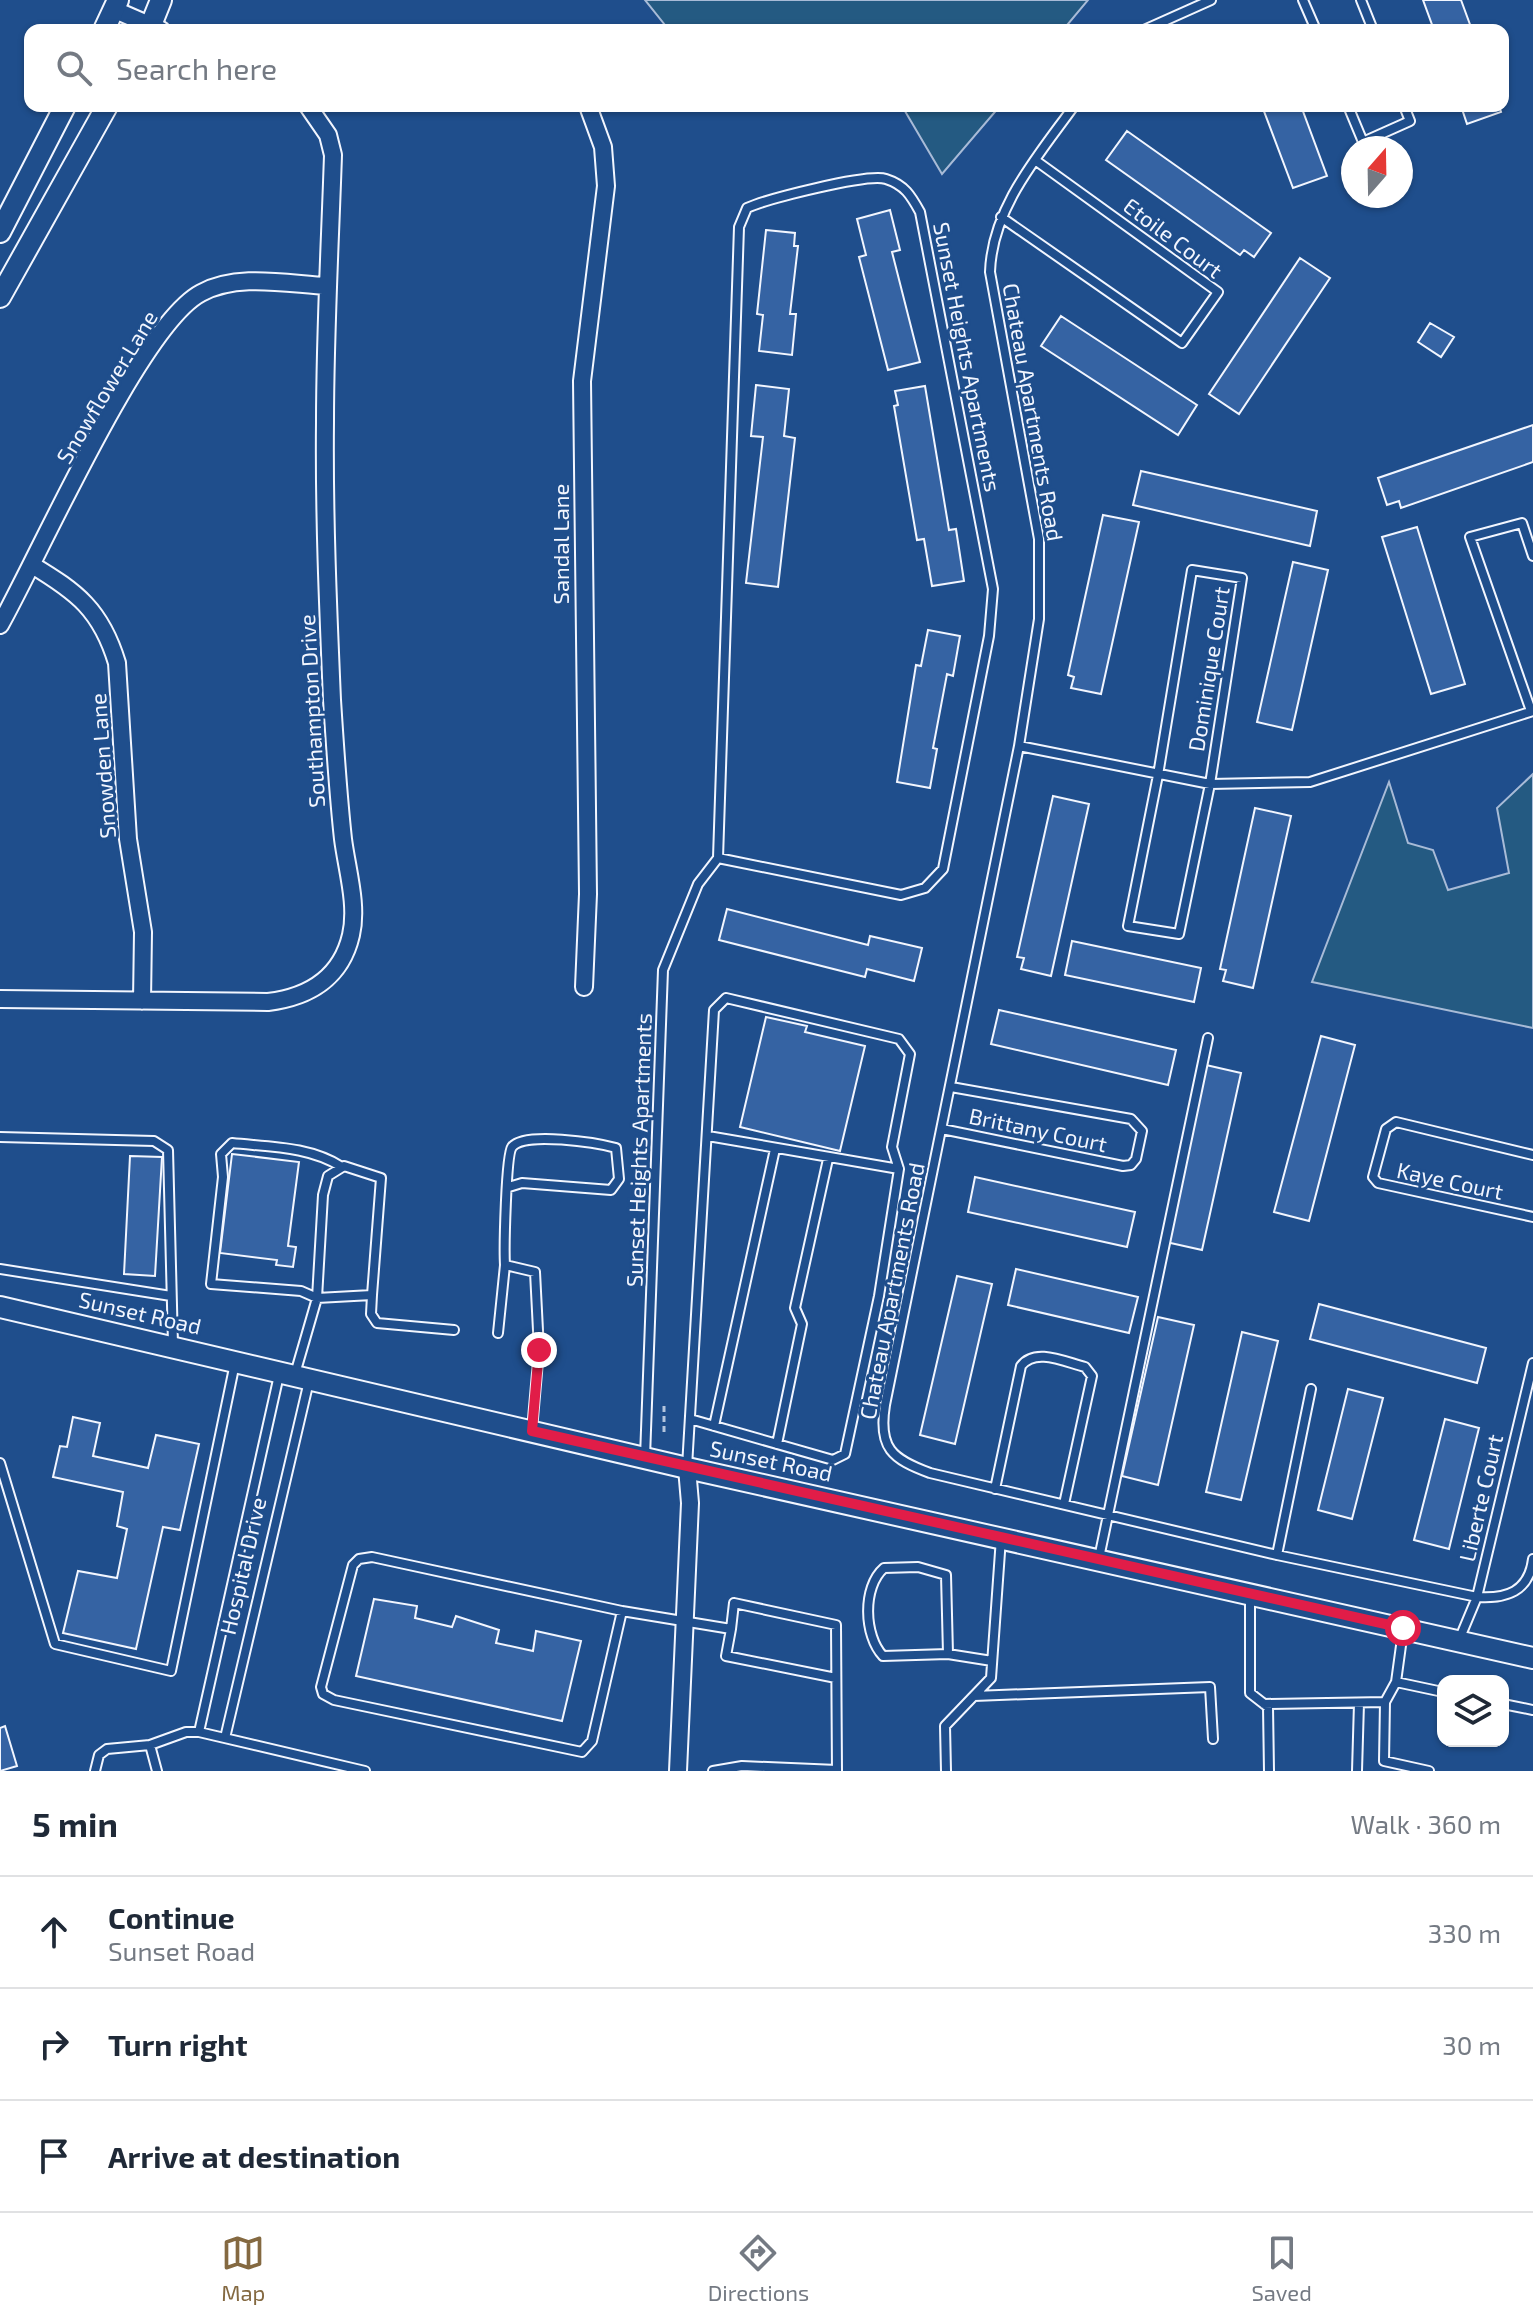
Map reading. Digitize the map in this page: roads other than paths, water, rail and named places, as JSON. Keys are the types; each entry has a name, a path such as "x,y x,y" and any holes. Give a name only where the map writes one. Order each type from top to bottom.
{"street":[{"path":"155,24 161,0"},
{"path":"107,24 116,5 146,24"},
{"path":"0,232 62,112"},
{"path":"0,297 104,112"},
{"name":"Southampton Drive","path":"0,999 292,999 313,990 331,976 344,956 352,933 353,910 337,778 326,582 328,286 333,155 328,135 312,112"},
{"name":"Sandal Lane","path":"584,987 588,894 582,381 585,329 603,231 606,186 603,147 590,112"},
{"name":"Snowflower Lane","path":"0,625 129,384 155,341 184,306 201,293 236,283 328,286"},
{"name":"Snowden Lane","path":"32,565 74,590 87,603 110,641 117,663 128,839 143,932 142,1001"},
{"name":"Sunset Road","path":"0,1307 173,1344 687,1468 1533,1658"},
{"path":"678,1771 690,1503 687,1468"}],"lane":[{"path":"1157,24 1211,0"},
{"path":"1303,0 1313,24"},
{"path":"1361,0 1371,24"},
{"name":"Chateau Apartments Road","path":"1070,112 1035,160 1001,217 990,248 990,272 1039,539 1041,592 1036,649 951,1087 885,1405 884,1437 890,1451 914,1467 995,1489 1277,1555 1477,1597 1497,1598 1517,1591 1530,1576 1533,1559"},
{"path":"1350,112 1363,142 1410,121 1406,112"},
{"name":"Etoile Court","path":"1001,217 1182,343 1218,292 1035,160"},
{"name":"Sunset Heights Apartments","path":"645,1458 663,970 698,884 718,858 739,227 747,208 768,199 883,178 906,188 920,212 993,589 989,636 943,869 925,888 901,895 718,858"},
{"path":"1019,746 1210,784 1310,782 1532,711 1470,537 1522,523 1533,556"},
{"name":"Dominique Court","path":"1158,775 1192,570 1242,578 1210,784"},
{"path":"1158,775 1128,926 1179,934 1210,784"},
{"path":"687,1468 714,1010 726,998 899,1039 910,1054 892,1147 899,1169 879,1296 845,1454 833,1460 690,1419"},
{"path":"1099,1559 1208,1038"},
{"name":"Brittany Court","path":"942,1129 1123,1166 1136,1159 1142,1131 1131,1119 951,1087"},
{"name":"Kaye Court","path":"1533,1155 1396,1122 1386,1129 1373,1177 1378,1183 1533,1217"},
{"path":"708,1136 899,1169"},
{"path":"0,1137 154,1141 168,1150 173,1344"},
{"path":"498,1333 509,1187 506,1160 513,1145 523,1139 593,1142 616,1148 619,1179 611,1190 522,1183 509,1187"},
{"path":"372,1295 317,1298 301,1291 211,1284 224,1148 232,1143 324,1156 342,1167 381,1178 371,1314 377,1323 454,1330"},
{"path":"714,1426 775,1149"},
{"path":"777,1444 802,1324 795,1308 828,1159"},
{"path":"295,1374 317,1298 323,1195 328,1176 342,1167"},
{"path":"505,1265 535,1272 538,1288 535,1312 539,1350 532,1431"},
{"path":"0,1269 171,1296"},
{"path":"995,1489 1021,1366 1027,1357 1036,1355 1085,1367 1092,1376 1064,1504"},
{"path":"0,1463 55,1644 171,1671 236,1360"},
{"name":"Liberte Court","path":"1458,1641 1477,1597 1533,1363"},
{"name":"Hospital Drive","path":"199,1732 295,1374"},
{"name":"Hospital Drive","path":"225,1738 295,1374"},
{"path":"1277,1555 1311,1389"},
{"path":"946,1771 945,1726 991,1678 1001,1537"},
{"path":"622,1611 592,1741 589,1749 582,1752 334,1700 323,1694 321,1687 353,1565 359,1559 372,1557 622,1611 731,1629"},
{"path":"948,1654 946,1575 918,1567 884,1568 874,1577 870,1588 871,1637 883,1656 948,1654 992,1661"},
{"path":"1250,1594 1250,1693 1268,1707 1269,1771"},
{"path":"713,1771 742,1766 837,1770 836,1625 734,1603 726,1656 836,1678"},
{"path":"1403,1628 1396,1682 1385,1702 1384,1761 1429,1771"},
{"path":"1396,1682 1437,1691"},
{"path":"974,1696 1210,1687 1213,1739"},
{"path":"1264,1704 1385,1702"},
{"path":"1357,1771 1359,1703"},
{"path":"1509,1705 1533,1710"},
{"path":"95,1771 99,1755 107,1749 150,1745 186,1732 225,1738 338,1768 365,1771"},
{"path":"150,1745 157,1771"}]}
